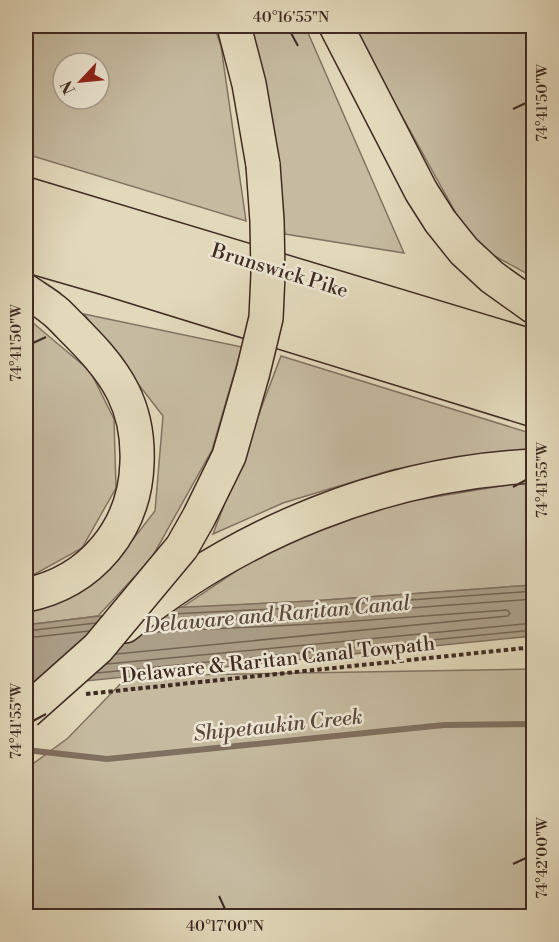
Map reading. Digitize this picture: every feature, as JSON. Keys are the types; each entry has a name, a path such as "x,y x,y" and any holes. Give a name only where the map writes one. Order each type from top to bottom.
{"highway":[{"path":"98,648 182,547 199,517 229,456 254,372 266,318 267,221 263,165 249,84 234,26"},
{"path":"336,26 421,191 440,221 464,251 492,277 534,307"},
{"name":"Brunswick Pike","path":"26,194 534,347"},
{"name":"Brunswick Pike","path":"26,225 534,377"},
{"path":"26,255 534,410"},
{"path":"26,291 53,309 87,342 110,371 124,394 134,422 138,448 137,477 130,506 120,529 106,549 87,568 64,582 26,595"},
{"path":"26,712 144,610 197,574 254,542 301,520 362,497 418,482 474,471 534,466"}],"path":[{"name":"Delaware & Raritan Canal Towpath","path":"81,695 534,647"}],"shaded area":[{"path":"26,26 214,26 221,46 246,221 26,154"},
{"path":"243,26 305,26 404,253 285,234 253,55"},
{"path":"352,26 533,26 533,277 473,244"},
{"path":"84,314 242,347 212,450 151,559 98,616 26,625 26,605 50,601 113,565 155,511 163,416"},
{"path":"26,317 90,371 114,419 116,488 82,548 26,579"},
{"path":"281,356 533,434 533,454 395,469 283,503 213,534"},
{"path":"533,481 533,585 181,608 290,535 404,502"},
{"path":"533,669 533,916 26,916 26,769 68,738 128,676"}],"water":[{"name":"Delaware and Raritan Canal","path":"533,585 533,636 26,687 26,625 166,608 312,601"}],"waterway":[{"name":"Shipetaukin Creek","path":"26,750 107,759 444,725 534,724"}]}
